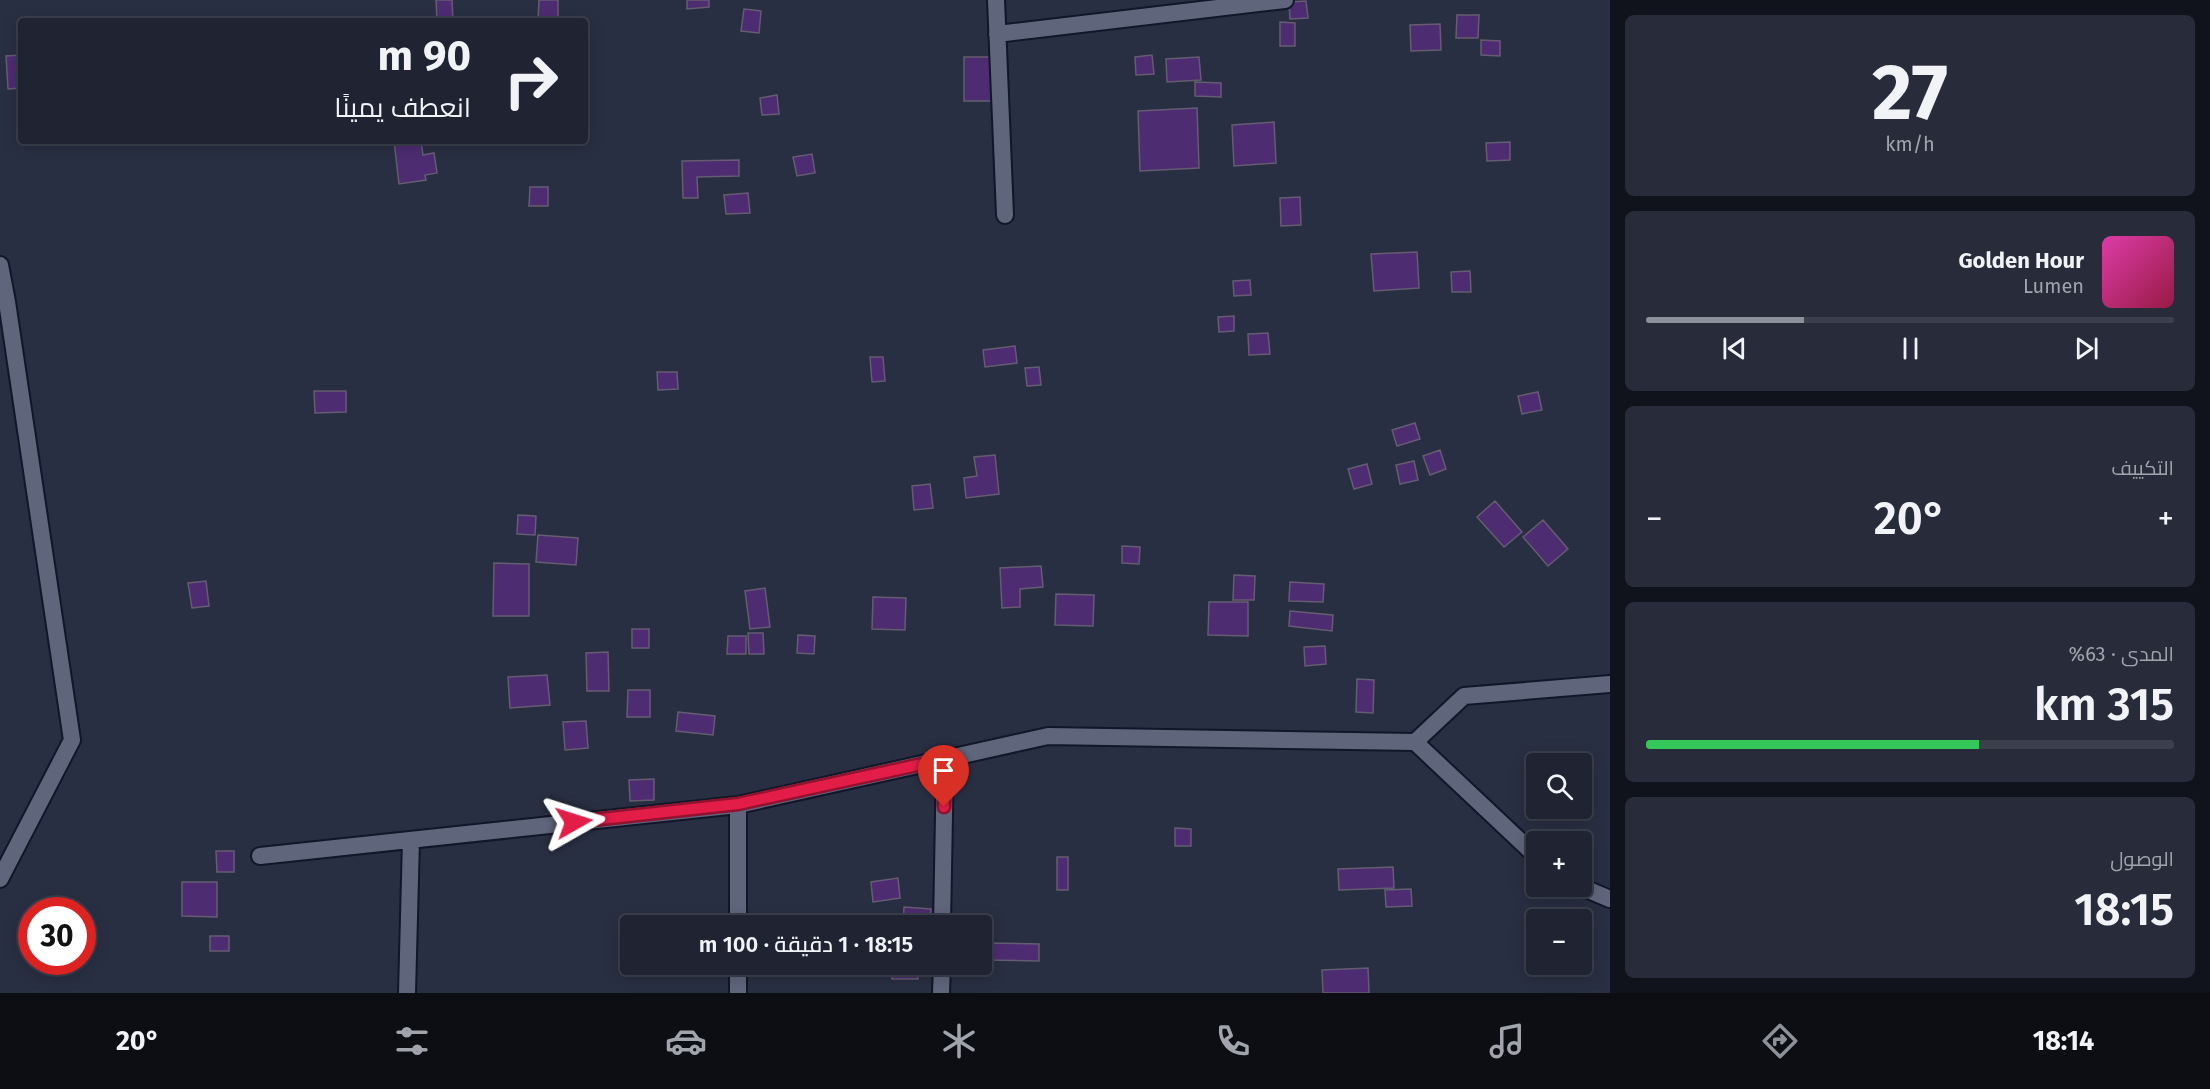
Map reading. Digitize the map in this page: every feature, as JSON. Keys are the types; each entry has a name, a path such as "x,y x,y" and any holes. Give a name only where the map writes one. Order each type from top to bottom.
{"street":[{"path":"996,0 1005,215"},
{"path":"997,34 1285,0"},
{"path":"0,266 11,326 72,740 0,879"},
{"path":"1415,742 1464,696 1610,684"},
{"path":"260,856 738,804 1048,736 1415,742 1526,847"},
{"path":"942,915 945,759"},
{"path":"738,804 738,915"},
{"path":"407,993 411,840"},
{"path":"1592,891 1610,899"},
{"path":"738,975 738,993"},
{"path":"941,993 942,975"}],"building":[{"path":"436,0 452,0 453,18 437,18"},
{"path":"539,0 558,0 558,18 538,18"},
{"path":"687,0 709,0 709,7 687,9"},
{"path":"1306,1 1308,18 1290,19 1289,2"},
{"path":"744,9 761,11 759,33 741,31"},
{"path":"1457,15 1479,15 1478,38 1456,38"},
{"path":"1280,22 1295,23 1295,46 1280,46"},
{"path":"1440,24 1441,50 1411,51 1410,25"},
{"path":"1481,40 1500,41 1500,56 1481,55"},
{"path":"18,55 18,88 8,89 6,56"},
{"path":"1152,55 1154,74 1136,75 1135,57"},
{"path":"964,57 1003,57 1003,101 964,101"},
{"path":"1199,57 1201,80 1167,82 1166,59"},
{"path":"1195,82 1221,83 1221,97 1195,96"},
{"path":"777,95 779,114 762,115 760,98"},
{"path":"1197,108 1199,168 1140,171 1138,111"},
{"path":"1274,122 1276,163 1234,166 1232,125"},
{"path":"1510,142 1510,160 1487,161 1486,143"},
{"path":"394,144 421,144 423,155 434,153 437,173 425,175 426,180 399,184"},
{"path":"812,154 815,173 797,176 793,157"},
{"path":"739,160 739,176 697,177 698,198 683,198 682,161"},
{"path":"530,187 548,187 548,206 529,206"},
{"path":"748,193 750,213 726,214 724,195"},
{"path":"1300,197 1301,225 1281,226 1280,198"},
{"path":"1417,252 1419,288 1374,291 1371,254"},
{"path":"1470,271 1471,292 1452,292 1451,272"},
{"path":"1250,280 1251,295 1234,296 1233,281"},
{"path":"1234,316 1234,331 1219,332 1218,317"},
{"path":"1268,333 1270,354 1249,355 1248,334"},
{"path":"1015,346 1017,363 985,367 983,350"},
{"path":"870,357 883,357 885,381 872,382"},
{"path":"1039,367 1041,385 1027,386 1025,368"},
{"path":"657,372 677,372 678,389 658,390"},
{"path":"314,391 346,391 346,412 315,413"},
{"path":"1538,392 1542,410 1522,414 1518,396"},
{"path":"1415,423 1420,439 1397,446 1392,430"},
{"path":"1440,450 1446,469 1430,475 1423,456"},
{"path":"995,455 999,494 966,498 964,478 977,476 974,457"},
{"path":"1414,461 1418,480 1400,484 1396,465"},
{"path":"1367,464 1372,484 1354,489 1348,469"},
{"path":"930,484 933,508 914,510 912,486"},
{"path":"1495,501 1522,532 1504,547 1477,517"},
{"path":"518,515 536,516 535,535 517,534"},
{"path":"1543,520 1568,549 1548,566 1523,537"},
{"path":"538,535 578,538 576,565 536,562"},
{"path":"1122,546 1140,547 1139,564 1122,563"},
{"path":"494,563 529,564 529,616 493,616"},
{"path":"1041,566 1043,587 1020,589 1020,607 1002,608 1000,568"},
{"path":"1234,575 1255,576 1254,600 1233,600"},
{"path":"206,581 209,606 192,608 188,583"},
{"path":"1290,582 1324,584 1323,602 1289,601"},
{"path":"765,588 770,627 750,629 745,591"},
{"path":"1056,594 1094,595 1093,626 1055,625"},
{"path":"873,597 906,598 905,630 872,629"},
{"path":"1209,602 1248,602 1248,636 1208,635"},
{"path":"1290,611 1333,615 1332,631 1289,626"},
{"path":"632,629 649,629 649,648 632,648"},
{"path":"748,633 763,633 764,654 749,654"},
{"path":"798,635 815,636 814,654 797,653"},
{"path":"728,636 746,636 746,654 727,654"},
{"path":"1325,646 1326,664 1305,666 1304,647"},
{"path":"608,652 609,691 587,691 586,653"},
{"path":"547,675 550,705 510,708 508,677"},
{"path":"1357,679 1374,680 1373,713 1356,712"},
{"path":"628,690 650,690 650,717 627,717"},
{"path":"678,712 715,716 713,735 676,731"},
{"path":"586,721 588,748 565,750 563,722"},
{"path":"654,779 654,800 630,801 629,780"},
{"path":"1175,828 1191,829 1191,846 1175,846"},
{"path":"216,851 234,851 234,872 217,872"},
{"path":"1057,857 1068,857 1068,890 1057,890"},
{"path":"1393,867 1394,888 1339,890 1338,869"},
{"path":"898,878 900,898 873,902 871,882"},
{"path":"182,882 217,882 217,917 182,916"},
{"path":"1411,889 1412,906 1386,907 1385,890"},
{"path":"904,907 931,909 931,915 904,915"},
{"path":"210,936 229,936 229,951 210,951"},
{"path":"992,943 1039,944 1039,961 992,960"},
{"path":"1368,968 1369,993 1323,993 1322,970"},
{"path":"892,975 918,975 918,979 892,979"}],"route":[{"path":"574,822 738,804 945,759 944,807"}]}
